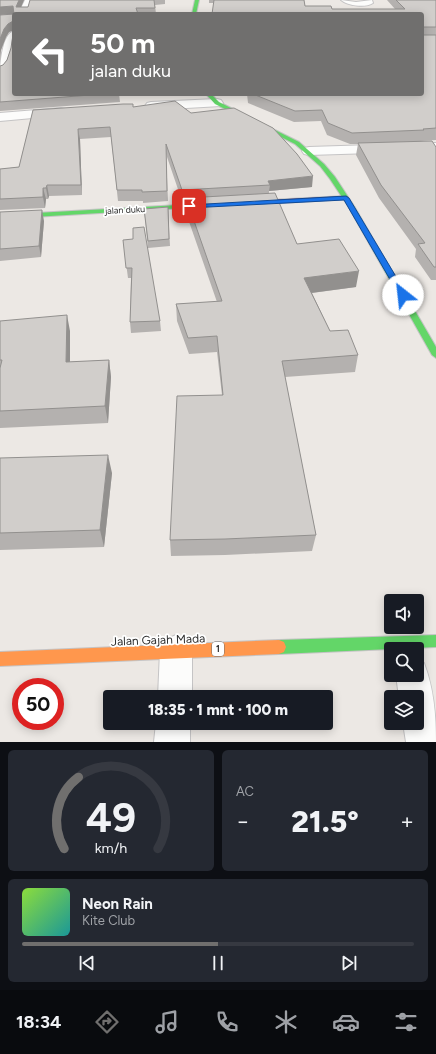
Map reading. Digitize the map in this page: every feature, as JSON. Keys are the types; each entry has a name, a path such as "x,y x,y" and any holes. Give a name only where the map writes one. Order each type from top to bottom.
{"main road":[{"path":"194,12 197,0"},
{"path":"210,96 217,103 241,116 297,143 309,151 324,167 346,198 436,355"},
{"name":"jalan duku","path":"0,217 346,198"},
{"name":"Jalan Gajah Mada","path":"0,659 176,651 384,645"}],"street":[{"path":"23,12 29,0"},
{"path":"0,72 12,39"},
{"path":"139,107 217,103"},
{"path":"0,116 77,111"},
{"path":"309,151 436,147"},
{"path":"174,690 176,651"},
{"path":"172,742 173,730"},
{"path":"422,730 424,742"}],"lane":[{"path":"344,0 347,2 370,3 369,0"}],"building":[{"path":"0,0 19,0 16,7 28,7 30,0 154,0 155,8 136,8 137,12 14,12 13,6 0,7"},
{"path":"214,0 304,0 305,6 331,6 332,9 405,9 396,0 436,0 436,27 424,27 424,12 212,12"},
{"path":"12,14 12,22 4,29 0,39 0,15"},
{"path":"424,35 436,35 436,128 423,129 424,130 352,133 328,123 322,110 295,111 258,96 424,96"},
{"path":"12,41 12,96 77,96 0,102 0,66 7,60"},
{"path":"175,101 191,113 234,108 273,128 297,154 313,176 268,181 270,185 182,190 166,144 167,191 142,192 142,190 117,190 110,127 78,129 81,185 47,185 46,188 43,188 43,197 0,199 0,169 19,167 33,110 123,104 133,104 133,107"},
{"path":"432,141 436,147 436,267 434,267 418,244 425,243 381,185 358,143"},
{"path":"275,193 297,244 339,239 359,271 304,278 330,331 348,330 358,355 282,361 316,535 170,540 177,396 223,395 217,336 188,338 176,304 222,301 186,198"},
{"path":"168,207 169,239 148,241 144,209"},
{"path":"42,210 39,246 0,249 0,212"},
{"path":"144,227 160,321 130,322 132,268 126,268 123,240 133,239 133,228"},
{"path":"67,315 66,362 109,360 105,406 0,411 0,368 2,360 0,360 0,321"},
{"path":"108,455 100,530 0,533 0,458"}],"traffic: fast":[{"path":"194,12 197,0"},
{"path":"210,96 217,103 297,143 322,165 351,206 436,355"},
{"path":"0,217 215,205"},
{"path":"279,647 436,641"}],"traffic: slow":[{"path":"0,659 279,647"}],"traffic: jam":[{"path":"249,203 346,198"}],"route":[{"path":"189,206 346,198 403,295"}]}
